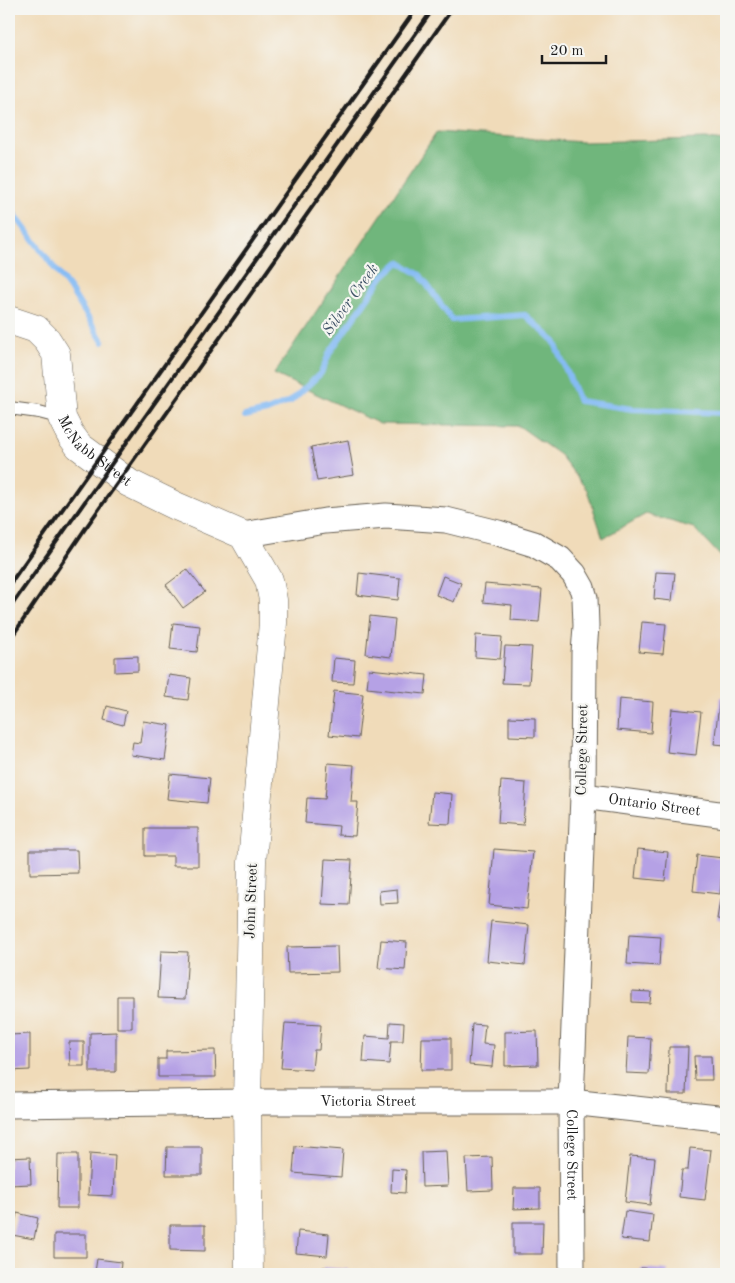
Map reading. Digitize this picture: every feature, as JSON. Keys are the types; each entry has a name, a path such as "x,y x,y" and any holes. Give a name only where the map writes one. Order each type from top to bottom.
{"street":[{"name":"McNabb Street","path":"9,320 36,329 48,340 56,354 62,418 79,446 129,483 243,535"},
{"name":"College Street","path":"243,535 325,521 378,517 446,520 534,544 560,559 574,574 582,588 585,598 586,626 584,653 583,796 571,1102 572,1274"},
{"name":"John Street","path":"243,535 269,580 273,600 273,623 252,862 247,1102 249,1274"},
{"name":"Ontario Street","path":"583,796 726,815"},
{"name":"Victoria Street","path":"9,1105 247,1102 571,1102 726,1118"}],"lane":[{"path":"9,408 39,412 62,418"}],"green space":[{"path":"437,132 583,142 705,139 726,141 726,562 694,528 646,514 603,538 587,490 560,455 519,426 380,424 274,374"}],"building":[{"path":"348,440 354,475 317,481 311,447"},
{"path":"187,569 205,592 183,608 166,585"},
{"path":"656,572 675,573 672,601 654,599"},
{"path":"359,573 400,578 398,600 357,595"},
{"path":"443,576 461,583 454,602 436,595"},
{"path":"485,584 542,589 539,622 511,620 512,605 483,602"},
{"path":"370,616 395,619 391,657 366,654"},
{"path":"642,622 666,624 663,654 639,652"},
{"path":"173,623 200,626 197,652 170,649"},
{"path":"476,635 502,637 500,659 475,657"},
{"path":"505,646 532,647 529,684 502,683"},
{"path":"138,656 138,671 115,672 115,657"},
{"path":"334,658 355,660 353,683 332,682"},
{"path":"369,669 427,675 425,694 367,688"},
{"path":"169,675 191,678 188,700 166,697"},
{"path":"334,691 363,694 358,738 329,735"},
{"path":"720,697 726,697 726,745 714,744"},
{"path":"619,699 653,702 651,733 617,730"},
{"path":"107,706 126,711 123,725 104,720"},
{"path":"672,709 701,712 696,755 667,752"},
{"path":"509,717 535,718 535,737 509,736"},
{"path":"143,721 170,725 165,760 131,755 133,742 140,743"},
{"path":"328,763 354,765 351,802 358,802 355,836 338,835 339,826 305,823 307,798 325,799"},
{"path":"170,774 210,778 207,803 167,799"},
{"path":"501,781 526,783 523,825 498,823"},
{"path":"432,792 452,794 450,824 429,823"},
{"path":"145,828 198,828 198,866 173,866 173,856 145,856"},
{"path":"494,849 533,852 527,909 489,905"},
{"path":"638,849 668,852 665,881 635,878"},
{"path":"30,850 77,850 78,873 30,874"},
{"path":"697,855 723,858 720,894 693,891"},
{"path":"325,859 352,860 349,905 322,904"},
{"path":"397,889 398,903 380,904 379,891"},
{"path":"720,900 726,901 726,920 717,919"},
{"path":"491,921 529,925 525,965 487,961"},
{"path":"629,935 661,937 659,966 627,964"},
{"path":"381,940 407,942 405,970 378,968"},
{"path":"337,946 338,972 288,973 287,947"},
{"path":"161,951 188,952 185,999 158,998"},
{"path":"632,991 651,992 650,1003 632,1002"},
{"path":"117,996 132,996 132,1028 117,1028"},
{"path":"390,1022 404,1023 403,1041 391,1041 389,1064 363,1062 365,1036 389,1038"},
{"path":"285,1023 321,1025 319,1050 314,1050 312,1070 281,1068"},
{"path":"472,1024 485,1025 483,1044 494,1045 492,1067 469,1065"},
{"path":"537,1031 538,1065 505,1066 505,1032"},
{"path":"116,1032 116,1072 90,1072 90,1033"},
{"path":"30,1034 30,1070 9,1071 9,1035"},
{"path":"628,1037 651,1038 649,1074 626,1073"},
{"path":"422,1038 451,1038 451,1070 421,1070"},
{"path":"69,1042 84,1042 84,1066 70,1066"},
{"path":"669,1047 688,1047 686,1094 668,1094"},
{"path":"215,1050 216,1077 158,1077 158,1059 166,1059 166,1051"},
{"path":"694,1056 711,1056 712,1080 695,1080"},
{"path":"295,1146 343,1150 341,1177 293,1173"},
{"path":"167,1147 202,1147 202,1175 166,1175"},
{"path":"690,1148 711,1150 705,1200 679,1197 682,1170 688,1170"},
{"path":"446,1151 448,1186 422,1187 421,1152"},
{"path":"90,1153 115,1155 113,1196 88,1195"},
{"path":"58,1154 78,1154 78,1208 57,1208"},
{"path":"630,1156 655,1158 650,1205 625,1202"},
{"path":"30,1157 31,1184 9,1185 9,1158"},
{"path":"492,1157 493,1190 468,1191 466,1158"},
{"path":"392,1169 406,1170 405,1193 391,1192"},
{"path":"514,1188 540,1188 540,1208 513,1209"},
{"path":"625,1211 653,1215 650,1242 621,1239"},
{"path":"17,1213 38,1218 34,1239 12,1235"},
{"path":"513,1222 543,1222 542,1254 513,1254"},
{"path":"170,1225 205,1225 205,1251 170,1250"},
{"path":"298,1231 329,1234 327,1256 296,1253"},
{"path":"54,1234 86,1234 86,1257 54,1257"},
{"path":"97,1259 121,1262 120,1274 95,1272"},
{"path":"323,1267 348,1269 348,1274 323,1274"},
{"path":"641,1268 668,1270 667,1274 640,1274"},
{"path":"509,1271 541,1271 541,1274 509,1274"}],"waterway":[{"name":"Silver Creek","path":"9,207 72,292 103,342"},
{"name":"Silver Creek","path":"245,416 267,411 291,401 321,373 330,352 383,276 399,262 420,275 452,320 525,315 554,341 579,401 632,409 723,413 726,409"}],"railway":[{"path":"9,585 416,9"},
{"path":"9,609 433,9"},
{"path":"9,641 87,526 452,9"}]}
